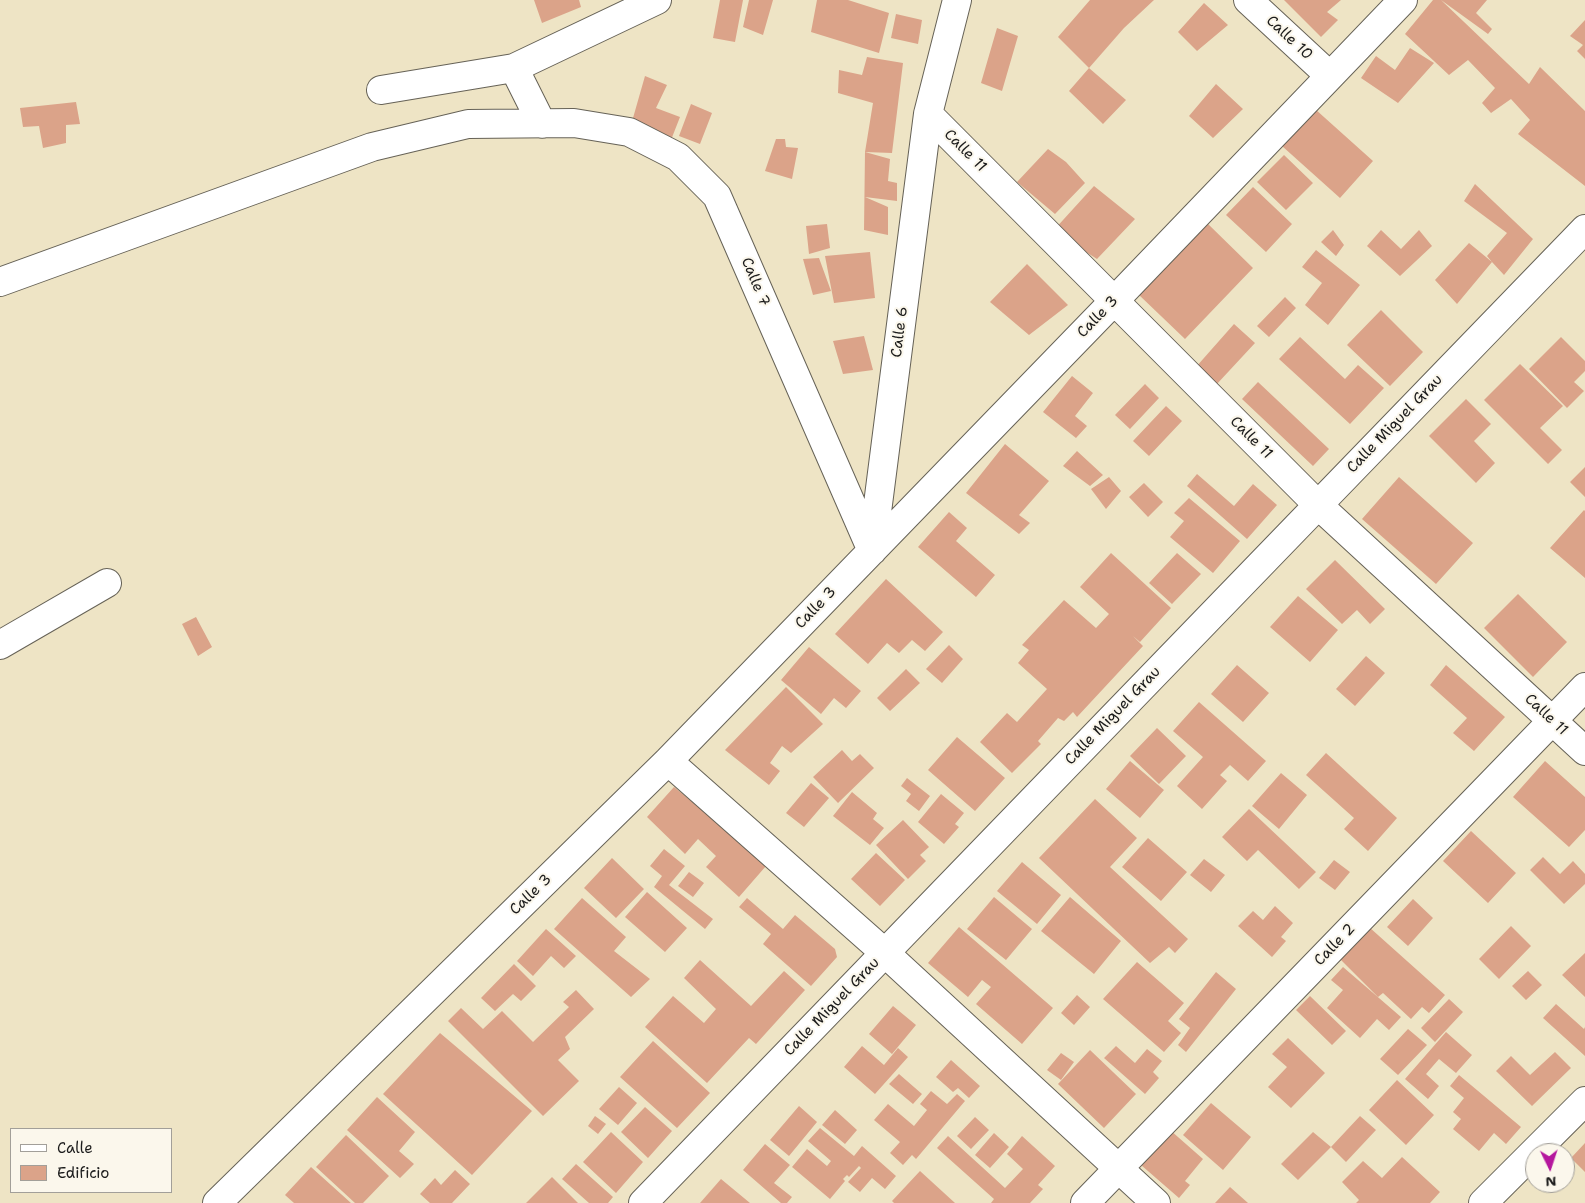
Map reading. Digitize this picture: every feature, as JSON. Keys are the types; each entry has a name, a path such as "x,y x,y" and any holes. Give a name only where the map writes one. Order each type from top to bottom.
{"street":[{"path":"381,90 514,68 656,0"},
{"name":"Calle 6","path":"872,550 928,114 957,0"},
{"name":"Calle 10","path":"1248,0 1330,76"},
{"name":"Calle 3","path":"216,1203 668,761 1403,0"},
{"path":"514,68 542,124"},
{"name":"Calle 11","path":"928,114 1317,504 1585,751"},
{"name":"Calle 7","path":"0,282 372,147 468,124 574,123 629,132 678,157 717,196 872,550"},
{"name":"Calle Miguel Grau","path":"643,1203 1585,229"},
{"path":"0,645 107,583"},
{"name":"Calle 2","path":"1085,1203 1585,687"},
{"path":"668,761 885,952 1156,1203"},
{"path":"1483,1203 1585,1101"}],"building":[{"path":"534,0 579,0 581,7 542,23"},
{"path":"720,0 743,0 735,42 713,38"},
{"path":"749,0 773,0 763,35 743,27"},
{"path":"817,0 848,0 889,13 879,53 811,32"},
{"path":"1090,0 1154,0 1124,28 1089,68 1058,37"},
{"path":"1284,0 1341,0 1327,12 1338,20 1321,37"},
{"path":"1433,0 1441,0 1529,84 1540,67 1585,111 1585,186 1518,134 1530,120 1511,99 1491,113 1482,103 1495,88 1468,60 1449,75 1405,34"},
{"path":"1441,0 1487,0 1476,13 1492,29 1488,34"},
{"path":"1204,3 1228,25 1197,51 1178,32"},
{"path":"896,14 922,20 918,44 891,38"},
{"path":"1585,20 1585,59 1577,51 1583,45 1570,36"},
{"path":"997,28 1018,36 1002,91 981,83"},
{"path":"1410,48 1434,63 1398,103 1361,78 1376,56 1395,70"},
{"path":"867,57 903,63 892,153 865,152 873,103 838,93 839,70 862,75"},
{"path":"1089,68 1126,100 1103,124 1069,91"},
{"path":"645,76 667,85 656,108 680,117 671,140 631,125"},
{"path":"1216,84 1243,109 1213,138 1189,116"},
{"path":"76,102 80,124 66,125 66,143 43,148 39,126 23,127 20,108"},
{"path":"691,104 712,113 700,144 679,136"},
{"path":"1315,109 1373,161 1340,198 1282,146"},
{"path":"776,139 785,139 786,147 798,148 792,179 765,171"},
{"path":"1048,149 1066,162 1085,183 1055,214 1017,182"},
{"path":"865,152 890,159 888,181 897,183 897,201 865,197 888,207 888,235 864,230"},
{"path":"1284,155 1313,183 1286,210 1257,182"},
{"path":"1475,184 1533,239 1504,275 1487,256 1507,233 1464,201"},
{"path":"1094,186 1135,219 1097,259 1053,231"},
{"path":"1253,187 1292,224 1266,252 1226,215"},
{"path":"1207,223 1253,268 1185,339 1138,294"},
{"path":"827,224 830,248 809,254 806,226"},
{"path":"1333,230 1344,245 1336,256 1321,242"},
{"path":"1381,230 1401,249 1419,230 1432,246 1400,276 1367,246"},
{"path":"1469,243 1492,262 1457,304 1435,280"},
{"path":"1316,250 1360,285 1328,325 1305,305 1322,283 1302,267"},
{"path":"870,252 875,298 834,303 825,256"},
{"path":"819,258 831,291 813,295 803,259"},
{"path":"1027,264 1068,305 1029,335 990,302"},
{"path":"1285,297 1296,308 1269,337 1257,326"},
{"path":"1381,310 1423,352 1390,386 1347,345"},
{"path":"1234,324 1255,343 1216,385 1196,367"},
{"path":"864,336 873,370 843,374 833,341"},
{"path":"1300,337 1345,379 1358,365 1384,388 1350,424 1279,359"},
{"path":"1561,337 1585,361 1585,371 1574,382 1584,391 1567,408 1529,369"},
{"path":"1520,364 1563,406 1540,428 1562,450 1548,464 1484,400"},
{"path":"1072,376 1093,393 1075,416 1087,426 1076,438 1043,412"},
{"path":"1258,382 1329,449 1313,466 1242,399"},
{"path":"1145,384 1159,398 1130,429 1115,415"},
{"path":"1466,399 1491,424 1474,441 1495,463 1476,483 1429,436"},
{"path":"1166,406 1182,421 1149,456 1133,441"},
{"path":"1005,444 1049,481 1019,515 1030,523 1019,534 966,493"},
{"path":"1077,451 1103,475 1090,486 1063,466"},
{"path":"1585,467 1585,497 1570,482"},
{"path":"1197,474 1234,506 1253,484 1277,505 1247,539 1187,486"},
{"path":"1109,477 1121,491 1106,509 1091,489"},
{"path":"1399,477 1473,543 1436,584 1362,519"},
{"path":"1144,483 1163,502 1148,517 1129,497"},
{"path":"1189,498 1240,541 1213,573 1170,537 1184,521 1174,513"},
{"path":"1585,511 1585,578 1550,548"},
{"path":"949,512 967,528 956,541 995,575 976,597 918,547"},
{"path":"1111,553 1171,608 1140,642 1133,636 1143,646 1077,717 1073,712 1064,721 1058,718 1038,741 1041,744 1012,773 980,742 1007,713 1017,722 1047,689 1018,663 1029,650 1022,645 1064,600 1096,628 1109,614 1080,587"},
{"path":"1177,553 1201,574 1172,604 1149,583"},
{"path":"1335,560 1385,609 1370,624 1357,610 1342,624 1306,589"},
{"path":"886,579 943,632 925,651 912,640 899,653 887,643 868,664 835,634"},
{"path":"1518,594 1567,642 1533,677 1484,628"},
{"path":"1298,596 1338,630 1310,662 1270,627"},
{"path":"196,617 212,647 198,656 182,624"},
{"path":"949,645 963,659 942,683 926,669"},
{"path":"809,647 861,691 846,708 834,698 821,714 781,680"},
{"path":"1366,656 1385,673 1355,706 1336,689"},
{"path":"1237,665 1269,693 1243,722 1211,694"},
{"path":"1446,665 1505,717 1474,751 1453,733 1467,718 1430,685"},
{"path":"906,669 920,683 890,711 877,698"},
{"path":"786,687 823,724 791,753 782,746 770,763 780,771 769,785 725,750"},
{"path":"1199,702 1266,761 1248,781 1230,765 1220,775 1227,781 1202,809 1177,786 1203,757 1173,731"},
{"path":"1157,728 1186,756 1159,784 1130,756"},
{"path":"957,737 1005,778 975,811 928,770"},
{"path":"842,750 852,761 860,754 874,768 838,803 813,777"},
{"path":"1326,753 1397,818 1368,851 1344,829 1354,818 1306,775"},
{"path":"1130,761 1164,790 1140,818 1106,789"},
{"path":"1545,761 1585,797 1585,830 1569,847 1513,797"},
{"path":"1281,773 1307,795 1279,829 1252,806"},
{"path":"907,778 930,796 919,811 906,801 911,794 901,786"},
{"path":"811,783 829,798 804,827 786,813"},
{"path":"674,787 716,821 766,866 739,897 706,867 716,856 698,839 685,854 647,817"},
{"path":"852,792 877,813 873,819 884,828 870,845 833,816"},
{"path":"941,794 964,813 955,824 959,827 944,844 918,822"},
{"path":"1095,799 1137,838 1110,867 1188,939 1175,953 1169,947 1150,963 1039,858"},
{"path":"1249,809 1316,872 1299,889 1258,850 1247,861 1222,837"},
{"path":"903,820 929,847 920,855 926,861 908,879 876,845"},
{"path":"1471,831 1516,873 1488,903 1443,861"},
{"path":"1148,838 1187,872 1161,901 1122,867"},
{"path":"664,849 685,866 669,885 713,919 705,929 654,887 662,876 650,866"},
{"path":"876,853 905,880 880,906 851,879"},
{"path":"1543,857 1560,874 1573,861 1585,874 1585,884 1564,904 1530,870"},
{"path":"612,858 644,889 616,918 584,888"},
{"path":"1204,859 1225,875 1211,892 1190,875"},
{"path":"1334,860 1350,872 1335,890 1319,878"},
{"path":"1022,862 1061,895 1037,924 997,891"},
{"path":"689,872 704,883 693,897 678,886"},
{"path":"647,892 687,928 665,952 625,917"},
{"path":"994,897 1032,929 1006,960 967,929"},
{"path":"1070,897 1121,941 1094,974 1041,931"},
{"path":"582,898 626,937 614,951 650,979 631,997 554,929"},
{"path":"747,898 783,929 795,915 835,949 837,957 811,986 763,944 771,934 739,907"},
{"path":"1413,899 1433,918 1408,946 1387,927"},
{"path":"1275,906 1293,923 1281,937 1286,941 1272,957 1238,926 1253,911 1263,920"},
{"path":"1511,926 1531,946 1499,979 1479,959"},
{"path":"959,927 1053,1008 1022,1044 976,1004 991,987 982,980 968,997 928,963"},
{"path":"1369,927 1445,995 1429,1013 1422,1007 1411,1019 1383,993 1378,997 1338,957"},
{"path":"546,929 576,956 564,968 551,956 533,976 517,961"},
{"path":"1585,953 1585,997 1562,975"},
{"path":"700,960 751,1006 784,971 805,990 756,1044 749,1038 707,1083 645,1027 673,996 704,1023 716,1009 684,978"},
{"path":"1137,962 1184,1003 1168,1021 1181,1033 1164,1052 1103,999"},
{"path":"514,964 536,986 521,1001 513,994 495,1011 481,998"},
{"path":"1343,967 1401,1017 1389,1030 1377,1019 1360,1038 1327,1008 1343,990 1331,980"},
{"path":"1528,971 1542,985 1526,1000 1512,986"},
{"path":"1216,972 1236,989 1186,1052 1178,1045 1190,1028 1179,1019"},
{"path":"576,990 594,1009 565,1037 570,1049 558,1060 579,1081 543,1116 448,1021 461,1008 483,1029 502,1011 533,1042 569,1007 563,1002"},
{"path":"1077,995 1090,1007 1074,1025 1061,1013"},
{"path":"1310,996 1346,1031 1332,1045 1296,1010"},
{"path":"1449,999 1463,1012 1435,1042 1421,1028"},
{"path":"1556,1004 1584,1029 1585,1027 1585,1056 1543,1018"},
{"path":"893,1006 916,1025 892,1054 869,1034"},
{"path":"1408,1029 1427,1045 1398,1075 1380,1059"},
{"path":"1446,1032 1472,1055 1456,1073 1439,1059 1426,1074 1439,1086 1428,1099 1405,1079"},
{"path":"440,1033 532,1111 472,1175 383,1094"},
{"path":"1288,1038 1325,1073 1291,1108 1268,1087 1287,1067 1272,1054"},
{"path":"653,1041 710,1093 677,1128 620,1077"},
{"path":"862,1046 884,1065 898,1048 908,1057 875,1094 844,1067"},
{"path":"1116,1046 1135,1063 1147,1049 1162,1061 1153,1072 1159,1078 1145,1094 1104,1058"},
{"path":"1090,1050 1136,1094 1104,1128 1058,1084"},
{"path":"1555,1052 1571,1068 1532,1106 1496,1071 1511,1056 1530,1075"},
{"path":"1061,1053 1074,1062 1061,1080 1047,1070"},
{"path":"951,1060 980,1086 969,1098 958,1088 953,1092 936,1077"},
{"path":"899,1074 922,1094 913,1104 889,1084"},
{"path":"1459,1075 1521,1127 1506,1144 1494,1133 1479,1151 1453,1129 1461,1119 1453,1112 1464,1098 1450,1086"},
{"path":"1397,1080 1434,1115 1406,1145 1369,1110"},
{"path":"619,1087 637,1103 618,1125 599,1109"},
{"path":"931,1091 947,1104 957,1094 965,1101 916,1159 912,1155 903,1165 890,1153 900,1142 874,1120 888,1104 914,1126 927,1110 920,1104"},
{"path":"377,1097 415,1132 399,1151 414,1164 400,1178 347,1130"},
{"path":"1211,1103 1251,1137 1223,1170 1183,1135"},
{"path":"799,1106 817,1122 789,1156 770,1140"},
{"path":"645,1107 672,1131 648,1158 621,1132"},
{"path":"835,1110 857,1130 845,1144 822,1125"},
{"path":"595,1116 606,1124 598,1134 588,1126"},
{"path":"1360,1116 1376,1130 1346,1162 1331,1147"},
{"path":"975,1117 989,1130 971,1149 957,1136"},
{"path":"820,1128 854,1156 862,1146 896,1176 885,1189 872,1178 860,1192 848,1182 861,1168 859,1166 849,1177 847,1175 843,1179 845,1181 830,1199 792,1167 807,1149 827,1166 831,1161 808,1141"},
{"path":"1170,1130 1203,1159 1185,1181 1190,1185 1179,1198 1141,1165"},
{"path":"611,1132 643,1162 616,1193 583,1162"},
{"path":"1313,1132 1331,1147 1298,1180 1281,1164"},
{"path":"994,1133 1009,1147 990,1168 975,1155"},
{"path":"346,1135 389,1176 363,1203 355,1203 316,1167"},
{"path":"948,1136 1005,1188 1023,1169 1007,1154 1022,1136 1055,1166 1038,1185 1043,1189 1030,1203 991,1203 994,1199 937,1148"},
{"path":"1585,1143 1585,1172 1575,1162 1575,1154"},
{"path":"765,1144 790,1165 774,1183 792,1197 787,1203 781,1203 743,1170"},
{"path":"1402,1157 1440,1192 1430,1203 1356,1203 1359,1200 1342,1182 1363,1161 1382,1178"},
{"path":"576,1164 613,1197 608,1203 589,1203 562,1179"},
{"path":"311,1167 351,1203 294,1203 285,1195"},
{"path":"455,1170 470,1184 452,1203 430,1203 420,1194 435,1178 441,1185"},
{"path":"920,1171 955,1203 894,1203 892,1201"},
{"path":"552,1177 578,1203 526,1203"},
{"path":"721,1179 750,1203 700,1203"},
{"path":"1230,1187 1248,1203 1215,1203"}]}
